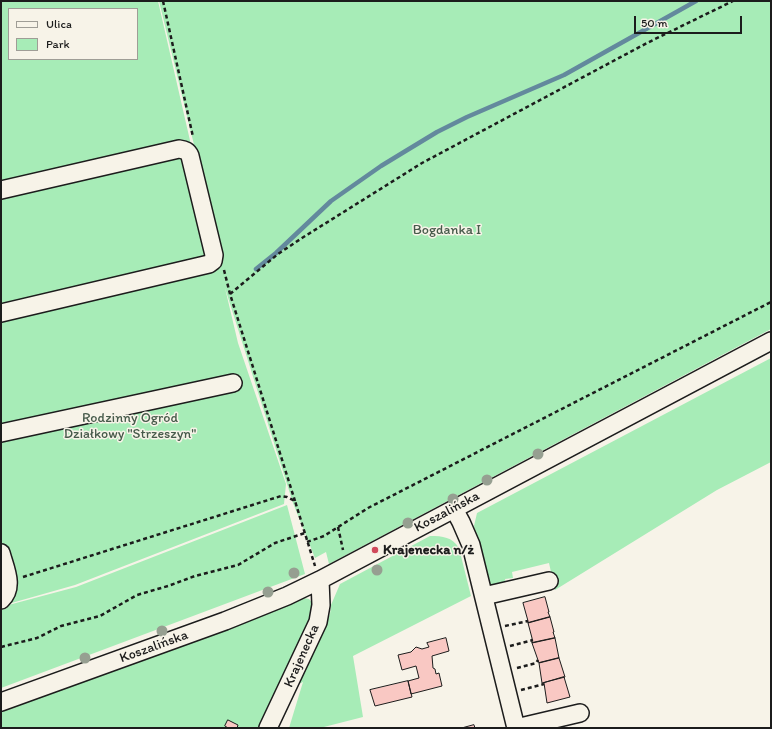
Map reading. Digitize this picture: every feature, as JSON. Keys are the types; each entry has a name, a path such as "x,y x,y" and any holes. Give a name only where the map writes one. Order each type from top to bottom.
{"street":[{"path":"1,190 179,149 184,150 189,152 214,255 213,260 209,264 1,313"},
{"name":"Koszalińska","path":"1,702 225,621 287,596 320,580 771,341"},
{"path":"1,433 233,383"},
{"path":"454,509 471,546 516,728 580,713"},
{"path":"1,553 9,581 7,592 1,600"},
{"name":"Krajenecka","path":"268,728 318,622 321,605 320,580"},
{"path":"484,596 548,581"}],"path":[{"path":"230,294 278,254 422,163 647,43 733,1"},
{"path":"307,542 324,536 368,508 771,302"},
{"path":"9,581 281,496 295,501 320,580"},
{"path":"338,527 344,557"},
{"path":"1,647 37,638 61,626 100,616 137,595 195,576 238,565 275,543 305,533"},
{"path":"501,628 528,621"},
{"path":"506,647 533,640"},
{"path":"511,669 537,661 539,666"},
{"path":"517,691 544,684"}],"green space":[{"name":"Bogdanka I","path":"1,1 158,1 219,267 206,194 159,1 771,1 771,329 329,564 326,552 315,558 293,503 225,288 238,343 286,484 284,504 75,585 1,606"},
{"path":"771,358 771,462 717,490 555,590 549,563 512,572 513,578 505,579 506,586 488,587 475,536 474,526 477,513"},
{"path":"287,505 305,574 1,688 1,607 76,587"},
{"path":"430,536 439,536 450,539 459,548 471,596 353,656 363,717 320,728 289,728 303,682 299,684 330,614 331,605 340,584"},
{"path":"299,597 309,599 315,606 315,612 262,728 1,728 1,709"}],"building":[{"path":"545,597 550,617 528,623 523,603"},
{"path":"550,617 555,638 532,643 528,623"},
{"path":"446,638 449,651 432,656 433,668 435,669 436,674 439,673 442,686 411,694 408,681 419,678 416,666 402,670 398,655 411,652 416,647 422,649 429,647 427,643"},
{"path":"555,638 559,658 539,663 532,643"},
{"path":"559,658 565,677 542,683 539,663"},
{"path":"564,677 570,697 547,703 544,683"},
{"path":"408,681 412,697 375,706 370,690"},
{"path":"228,720 238,725 237,728 228,728 225,726"},
{"path":"474,725 475,728 462,728"}],"waterway":[{"path":"256,269 276,253 331,201 381,166 437,132 467,117 564,75 696,1"}],"place":[{"name":"Krajenecka n/ż","path":"375,550"}],"park label":[{"name":"Rodzinny Ogród Działkowy \"Strzeszyn\"","path":"130,426"}]}
